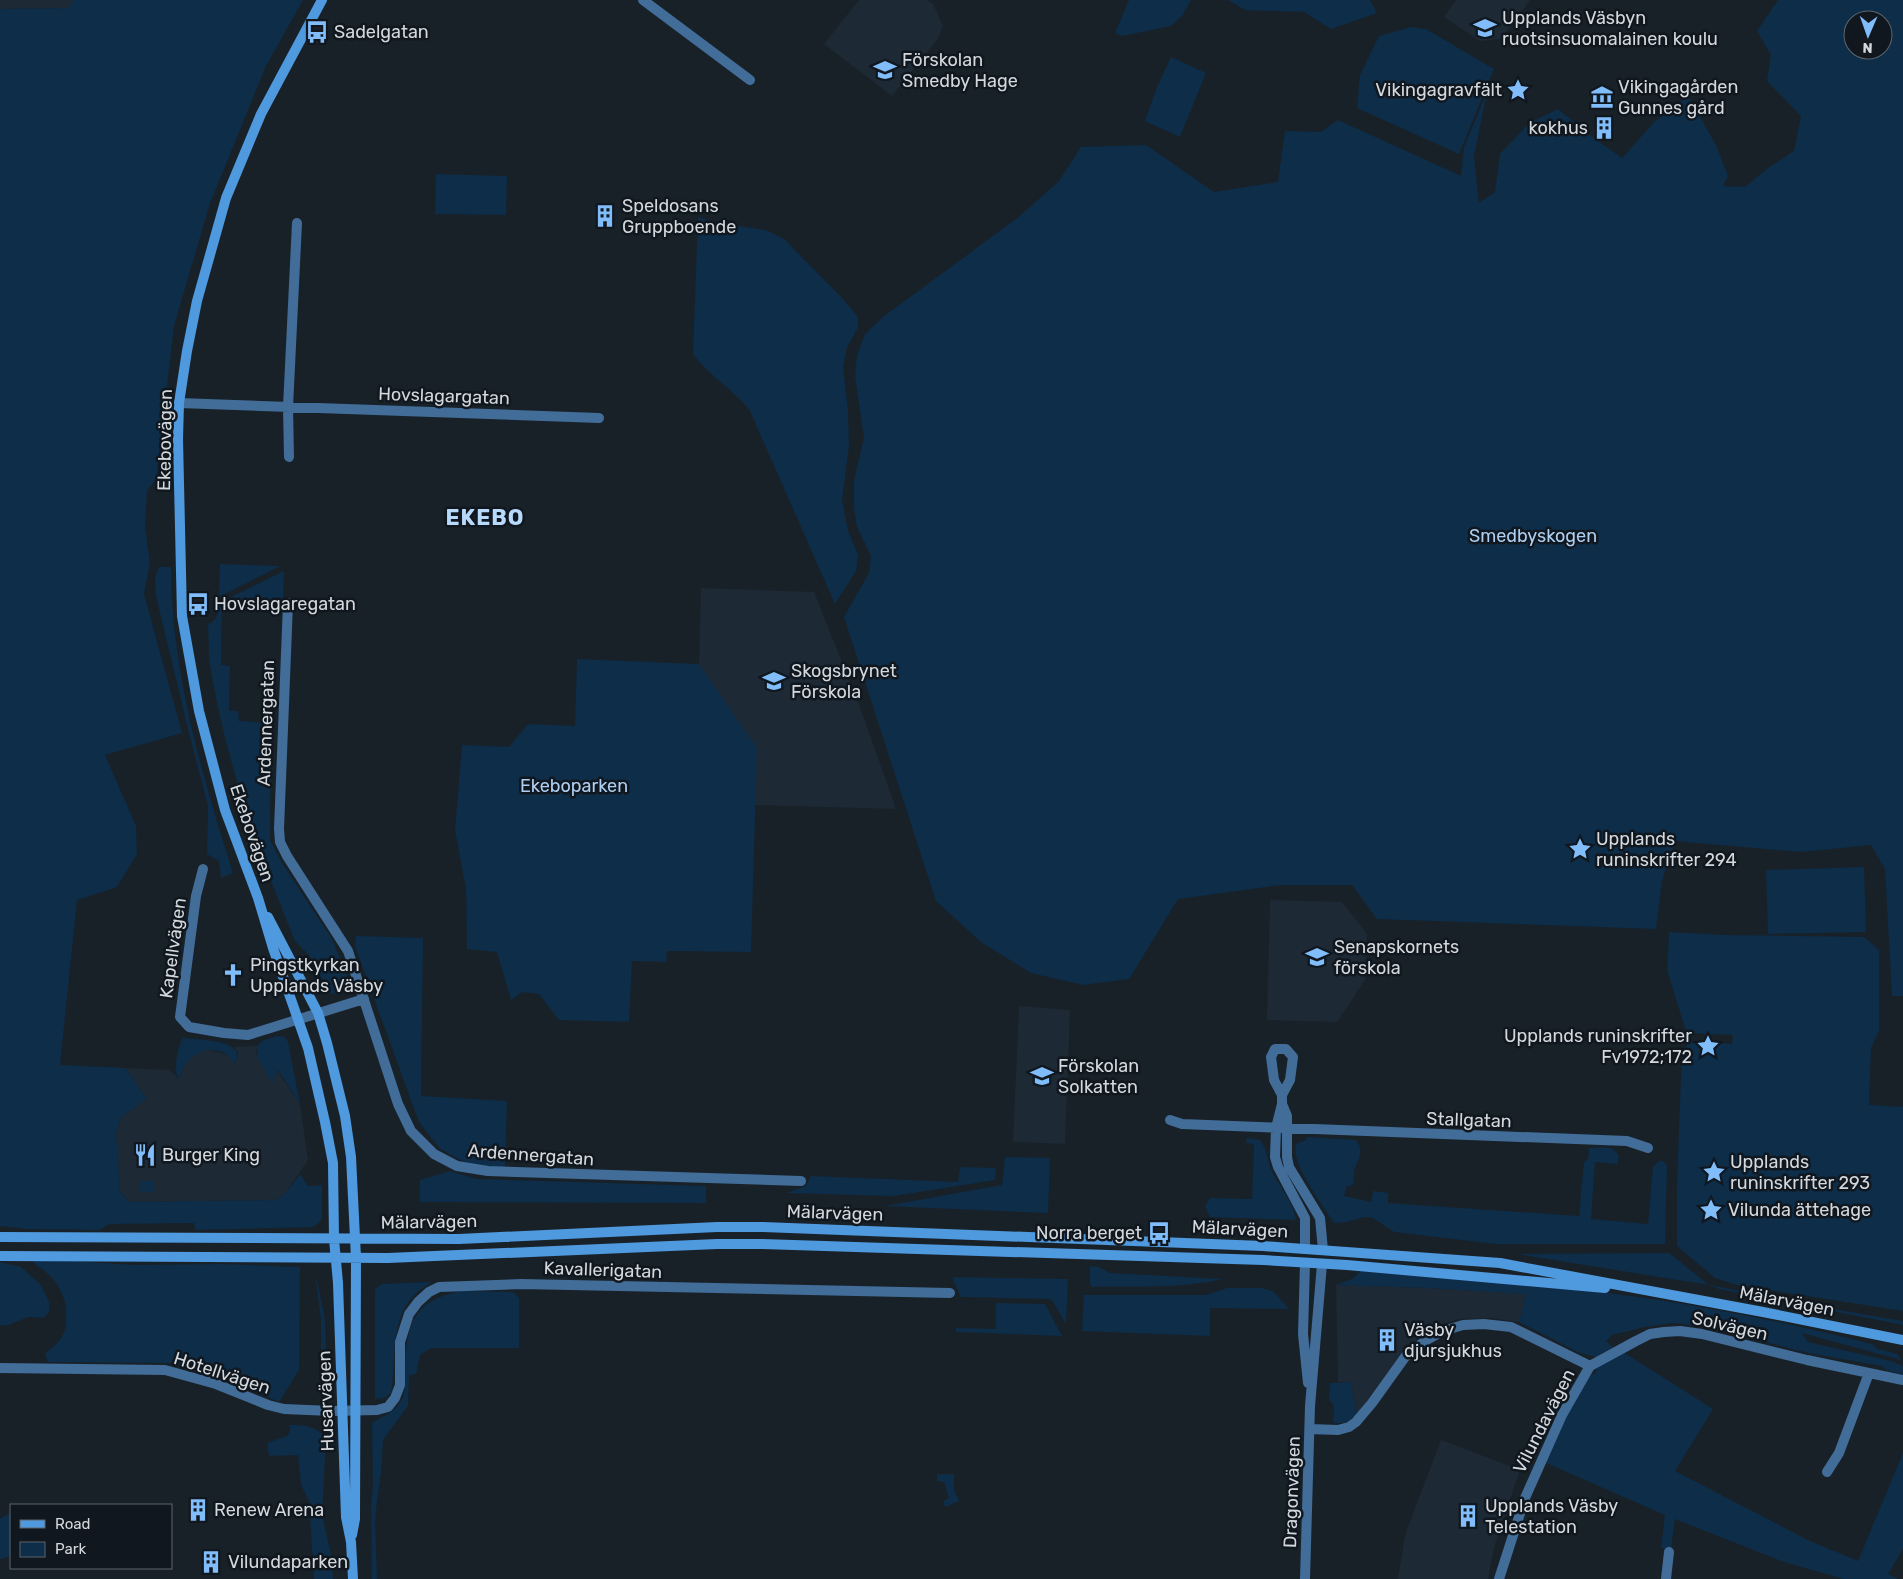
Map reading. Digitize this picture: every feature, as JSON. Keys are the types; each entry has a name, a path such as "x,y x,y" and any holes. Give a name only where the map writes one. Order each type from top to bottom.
{"main road":[{"name":"Ekebovägen","path":"322,0 261,114 226,198 197,301 179,403 178,439 182,616 199,712 225,810 258,898 273,948 308,1048 326,1122 333,1163 334,1239"},
{"name":"Ekebovägen","path":"258,898 288,952 318,1013 327,1043 345,1116 351,1157 355,1238"},
{"name":"Mälarvägen","path":"0,1237 459,1239 717,1227 763,1227 1254,1245 1500,1263 1903,1340"},
{"name":"Husarvägen","path":"351,1542 354,1519 355,1238"},
{"name":"Husarvägen","path":"334,1239 338,1283 346,1517 351,1542 353,1579"},
{"name":"Mälarvägen","path":"0,1256 356,1258 717,1244 1263,1260 1665,1293"},
{"path":"1305,1249 1305,1263"},
{"path":"1322,1264 1323,1250"}],"street":[{"path":"643,0 750,80"},
{"path":"289,457 288,407 297,223"},
{"name":"Hovslagargatan","path":"179,403 599,418"},
{"name":"Ardennergatan","path":"288,603 278,828 280,842 348,951 398,1104 411,1131 434,1154 457,1166 503,1172 801,1181"},
{"name":"Kapellvägen","path":"203,869 196,896 180,1017 189,1027 248,1035 364,999"},
{"path":"1305,1249 1304,1218 1278,1167 1275,1157 1276,1128 1282,1099 1287,1116 1287,1157 1290,1167 1320,1218 1323,1250"},
{"name":"Stallgatan","path":"1170,1120 1182,1124 1288,1129 1627,1141 1648,1148"},
{"name":"Dragonvägen","path":"1305,1263 1303,1334 1310,1406"},
{"name":"Dragonvägen","path":"1305,1579 1310,1406 1322,1264"},
{"name":"Kavallerigatan","path":"343,1411 377,1410 388,1406 395,1398 400,1385 400,1342 409,1314 429,1292 439,1287 533,1284 739,1290 950,1293"},
{"name":"Vilundavägen","path":"1310,1429 1338,1430 1349,1427 1356,1422 1405,1357 1425,1341 1443,1331 1463,1325 1484,1324 1511,1327 1590,1366 1562,1415 1541,1459 1525,1498 1499,1579"},
{"name":"Solvägen","path":"1590,1366 1650,1334 1680,1331 1702,1334 1759,1349 1903,1380"},
{"name":"Hotellvägen","path":"0,1368 165,1370 216,1384 268,1405 284,1409 343,1411"},
{"path":"1827,1472 1839,1453 1869,1373"},
{"path":"1666,1579 1669,1552"}],"shaded area":[{"path":"0,0 74,0 68,8 0,9"},
{"name":"Förskolan Smedby Hage","path":"859,0 927,0 933,4 943,26 937,40 892,96 824,44"},
{"name":"Upplands Väsbyn ruotsinsuomalainen koulu","path":"1456,0 1530,0 1501,39 1480,41 1444,17"},
{"name":"Skogsbrynet Förskola","path":"701,588 814,592 861,710 896,809 750,805 696,699"},
{"name":"Senapskornets förskola","path":"1270,900 1342,902 1367,934 1365,980 1337,1022 1267,1020"},
{"name":"Förskolan Solkatten","path":"1019,1006 1070,1010 1065,1144 1013,1142"},
{"path":"257,1046 256,1052 272,1081 277,1070 300,1104 308,1160 284,1195 275,1200 129,1202 120,1192 116,1133 121,1117 147,1099 125,1068 169,1070 179,1079 184,1064 192,1056 200,1052 209,1050 238,1059 238,1053 234,1047"},
{"path":"1336,1285 1526,1294 1519,1322 1490,1318 1459,1319 1436,1327 1419,1338 1403,1351 1357,1414 1351,1382 1338,1382"},
{"path":"1441,1440 1520,1470 1494,1547 1488,1579 1398,1579 1405,1535"}],"green space":[{"path":"74,0 303,0 266,66 210,203 174,326 156,479 147,491 145,527 150,563 144,594 182,733 105,755 136,826 137,854 117,887 77,900 60,1065 125,1068 147,1099 121,1117 116,1133 120,1192 129,1202 275,1200 284,1195 300,1174 308,1186 322,1185 322,1219 312,1227 195,1230 194,1223 109,1224 99,1230 27,1229 0,1226 0,9 68,8"},
{"path":"1129,0 1191,0 1182,16 1171,26 1122,36 1115,33"},
{"path":"1228,0 1370,0 1377,13 1331,29 1304,12 1245,10"},
{"name":"Smedbyskogen","path":"1778,0 1903,0 1903,996 1892,996 1885,869 1871,845 1801,852 1675,841 1662,881 1656,929 1377,919 1352,885 1281,885 1178,899 1129,979 1083,985 1031,973 981,942 936,901 844,617 869,573 871,556 857,527 854,508 854,481 864,438 855,376 857,355 865,334 883,317 1020,216 1059,181 1081,147 1146,145 1214,192 1278,182 1285,131 1321,132 1338,120 1461,176 1464,147 1487,92 1474,156 1479,203 1495,192 1500,154 1529,123 1558,109 1622,158 1655,121 1688,96 1716,145 1728,176 1723,186 1745,187 1768,168 1794,151 1801,116 1767,81 1771,55 1757,31"},
{"path":"1411,27 1426,29 1494,69 1459,154 1357,108 1360,75 1379,36"},
{"path":"1171,57 1206,73 1180,137 1145,121 1157,87"},
{"path":"436,174 507,176 506,215 435,214"},
{"path":"698,217 717,223 766,230 784,239 843,299 858,317 858,328 847,347 843,367 848,410 849,446 842,500 848,531 858,555 856,571 835,604 749,409 706,369 693,354"},
{"path":"220,564 280,566 219,597"},
{"path":"159,567 171,567 172,605 182,683 210,799 233,873 221,878 219,861 207,854 208,806 156,596 155,578"},
{"path":"284,571 283,602 225,600"},
{"path":"222,605 221,665 230,666 229,711 238,711 239,721 271,723 270,840 282,863 332,939 347,976 347,986 341,995 330,993 308,954 295,941 268,874 234,772 209,660 208,624 215,619"},
{"name":"Ekeboparken","path":"577,659 699,664 757,748 751,952 667,951 666,962 632,961 629,1022 559,1020 539,994 522,992 511,1000 497,952 467,949 466,889 455,830 462,745 509,747 528,724 575,726"},
{"path":"1864,867 1866,932 1768,934 1766,870"},
{"path":"1669,932 1725,935 1864,937 1879,950 1879,1031 1871,1048 1869,1105 1903,1107 1903,1311 1737,1285 1715,1278 1677,1246 1677,1180 1682,1054 1688,1043 1732,1044 1733,1035 1690,1033 1685,1028 1667,970"},
{"path":"356,936 423,938 421,1096 507,1101 505,1169 468,1164 440,1149 419,1122 355,946"},
{"path":"276,1036 285,1037 288,1042 300,1104 278,1070 272,1082 258,1059 257,1046 262,1041"},
{"path":"183,1038 220,1042 229,1045 235,1050 237,1056 235,1064 220,1051 203,1051 195,1055 188,1062 182,1070 179,1080 176,1071 177,1059"},
{"path":"1307,1137 1356,1140 1359,1144 1361,1152 1354,1172 1353,1185 1347,1186 1344,1196 1371,1202 1373,1191 1388,1193 1388,1203 1579,1216 1584,1162 1588,1159 1589,1148 1611,1148 1619,1157 1617,1164 1595,1162 1591,1219 1648,1224 1653,1167 1659,1161 1663,1161 1667,1166 1665,1244 1496,1244 1394,1232 1373,1218 1364,1217 1347,1222 1334,1223 1302,1173 1298,1162 1295,1152 1296,1144 1306,1140"},
{"path":"1247,1138 1260,1140 1262,1143 1273,1173 1292,1206 1296,1220 1210,1217 1205,1206 1210,1198 1252,1199 1254,1144 1246,1143"},
{"path":"1005,1157 1050,1158 1048,1213 885,1206 1002,1185"},
{"path":"960,1167 996,1168 995,1180 894,1196 786,1193 806,1186 811,1176 958,1182"},
{"path":"450,1171 476,1179 706,1186 706,1203 420,1202 420,1180"},
{"path":"139,1181 154,1181 154,1192 139,1191"},
{"path":"1669,1253 1709,1285 1516,1254"},
{"path":"37,1259 135,1265 223,1264 300,1267 299,1370 279,1402 221,1376 170,1363 48,1362 45,1354 61,1338 66,1324 66,1310 65,1301 58,1286 47,1273 33,1263"},
{"path":"0,1262 21,1267 41,1285 49,1302 49,1312 44,1318 28,1317 6,1326 0,1325"},
{"path":"1090,1266 1099,1267 1110,1273 1223,1279 1174,1286 1092,1287 1090,1284"},
{"path":"1360,1271 1575,1289 1724,1311 1872,1344 1878,1349 1897,1354 1902,1361 1802,1333 1808,1342 1891,1361 1903,1366 1903,1374 1888,1371 1882,1366 1808,1353 1730,1333 1672,1323 1612,1335 1606,1341 1613,1347 1596,1357 1580,1353 1519,1322 1526,1294 1336,1285 1354,1278"},
{"path":"952,1277 1068,1279 1066,1324 1051,1299 961,1297"},
{"path":"316,1280 325,1319 327,1377 321,1382 321,1321"},
{"path":"432,1282 415,1294 405,1307 400,1318 395,1342 391,1393 384,1398 375,1399 375,1289 382,1284"},
{"path":"1709,1285 1903,1321 1903,1325 1719,1289"},
{"path":"1227,1288 1263,1288 1274,1292 1289,1309 1210,1308 1210,1336 1082,1331 1084,1295 1206,1295"},
{"path":"461,1291 513,1292 519,1298 519,1348 431,1348 420,1355 416,1374 409,1375 408,1406 383,1440 375,1521 377,1579 372,1579 372,1423 393,1411 402,1399 405,1389 408,1339 416,1316 432,1301"},
{"path":"996,1303 1045,1304 1062,1336 956,1332 956,1328 996,1329"},
{"path":"1623,1352 1713,1409 1675,1471 1810,1541 1858,1561 1903,1453 1903,1549 1888,1574 1898,1579 1844,1579 1784,1562 1675,1519 1671,1549 1661,1548 1665,1515 1544,1462 1587,1378 1596,1373 1597,1366"},
{"path":"1351,1382 1357,1414 1346,1422 1333,1423 1334,1405 1329,1400 1330,1383"},
{"path":"289,1425 309,1427 318,1431 326,1438 322,1515 332,1560 333,1579 314,1579 309,1501 301,1485 298,1455 269,1456 267,1443 287,1436 290,1431"},
{"path":"937,1474 954,1474 954,1490 959,1501 945,1507 943,1501 949,1498 944,1482 937,1481"},
{"path":"10,1513 10,1556 0,1559 0,1519"}],"place":[{"name":"Upplands Väsbyn ruotsinsuomalainen koulu","path":"1485,28"},
{"name":"Sadelgatan","path":"317,32"},
{"name":"Förskolan Smedby Hage","path":"885,70"},
{"name":"Vikingagravfält","path":"1518,90"},
{"name":"Vikingagården Gunnes gård","path":"1602,97"},
{"name":"kokhus","path":"1604,128"},
{"name":"Speldosans Gruppboende","path":"605,216"},
{"name":"Hovslagaregatan","path":"198,604"},
{"name":"Skogsbrynet Förskola","path":"774,681"},
{"name":"Upplands runinskrifter 294","path":"1580,849"},
{"name":"Senapskornets förskola","path":"1317,957"},
{"name":"Pingstkyrkan Upplands Väsby","path":"233,975"},
{"name":"Upplands runinskrifter Fv1972;172","path":"1708,1046"},
{"name":"Förskolan Solkatten","path":"1042,1076"},
{"name":"Burger King","path":"145,1155"},
{"name":"Upplands runinskrifter 293","path":"1714,1172"},
{"name":"Vilunda ättehage","path":"1711,1210"},
{"name":"Norra berget","path":"1159,1233"},
{"name":"Väsby djursjukhus","path":"1387,1340"},
{"name":"Renew Arena","path":"198,1510"},
{"name":"Upplands Väsby Telestation","path":"1468,1516"},
{"name":"Vilundaparken","path":"211,1562"}],"district":[{"name":"EKEBO","path":"485,517"}]}
